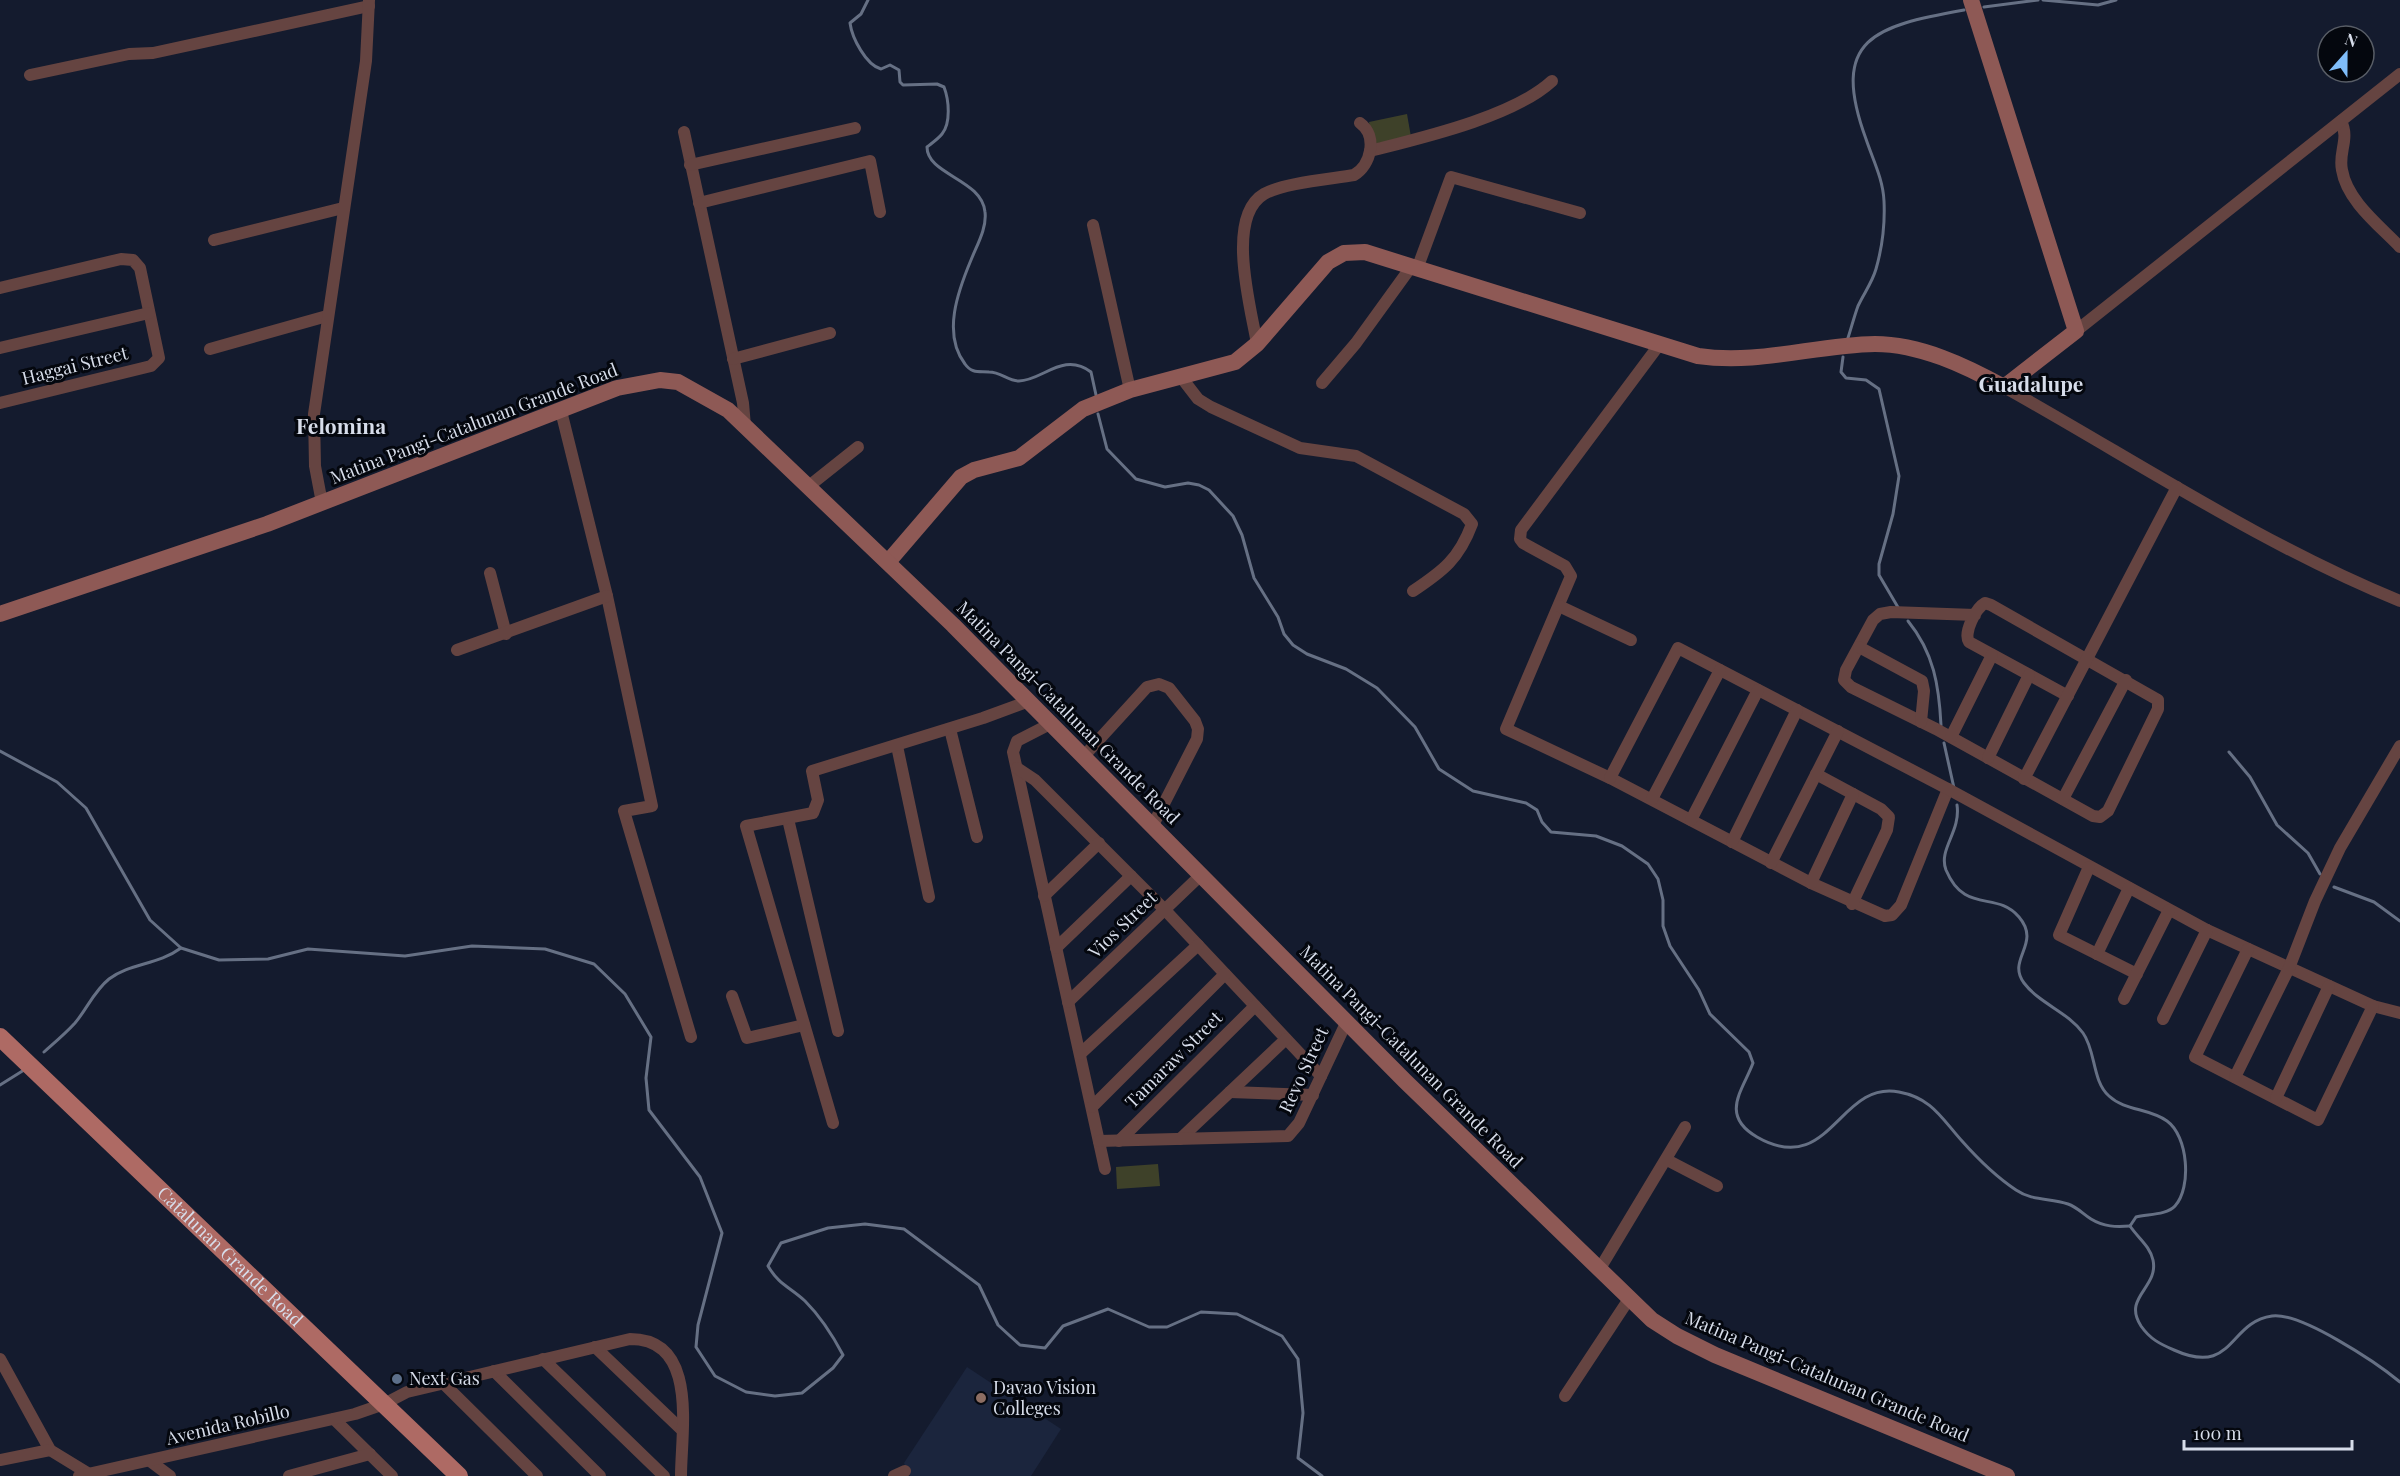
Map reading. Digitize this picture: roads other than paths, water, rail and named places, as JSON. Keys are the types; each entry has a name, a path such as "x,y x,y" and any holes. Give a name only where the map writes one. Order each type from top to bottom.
{"main road":[{"name":"Catalunan Grande Road","path":"0,1037 459,1476"}],"street":[{"path":"1971,0 2076,331"},
{"path":"30,75 129,54 153,53 369,3 366,60 327,316 313,440 322,503"},
{"path":"2004,387 2400,74"},
{"path":"1370,151 1456,129 1533,96 1552,81"},
{"path":"2341,120 2346,136 2341,161 2346,183 2368,214 2400,247"},
{"path":"1257,344 1242,248 1253,204 1272,190 1354,175 1367,164 1370,151 1367,130 1360,123"},
{"path":"690,165 855,128"},
{"path":"684,132 743,403 745,426"},
{"path":"699,203 870,161 880,212"},
{"path":"1322,382 1356,343 1414,268 1451,177 1580,213"},
{"path":"214,240 343,208"},
{"path":"1093,225 1130,390"},
{"path":"888,562 961,477 974,470 1019,458 1083,409 1130,390 1235,362 1257,344 1328,262 1344,253 1365,252 1698,356 1747,360 1877,344 1931,354 1968,368 2177,487 2334,571 2400,601"},
{"path":"0,288 121,259 133,260 140,268 149,312 0,348"},
{"name":"Haggai Street","path":"0,403 151,366 158,362 159,355 149,312"},
{"path":"210,349 327,316"},
{"path":"733,359 830,333"},
{"path":"1659,345 1521,530 1520,539 1523,543 1565,566 1571,572 1559,606 1506,729 1652,799 1852,904 1886,916 1897,911 1948,789"},
{"path":"1181,377 1198,399 1232,417 1299,448 1356,456 1464,514 1472,524 1466,541 1447,569 1413,591"},
{"name":"Matina Pangi-Catalunan Grande Road","path":"0,614 322,503 617,388 660,380 678,382 699,391 728,410 888,562 1052,723 1347,1021 1652,1320 1700,1348 2007,1476"},
{"path":"561,411 607,596 652,806 624,811 691,1037"},
{"path":"809,486 858,447"},
{"path":"2025,779 2177,487"},
{"path":"490,573 506,634"},
{"path":"457,650 607,596"},
{"path":"1975,615 1885,613 1873,620 1844,675 1846,684 1951,737 2063,800 2097,817 2104,816 2159,704 2155,697 1988,603 1980,606 1967,639 2068,696"},
{"path":"1559,606 1631,640"},
{"path":"1859,647 1922,681 1924,691 1922,722"},
{"path":"1610,778 1678,648 1948,789 2207,930 2373,1006 2400,1013"},
{"path":"1951,737 1992,655"},
{"path":"1652,799 1720,670"},
{"path":"1988,758 2029,675"},
{"path":"2063,800 2126,680"},
{"path":"1084,756 1148,687 1159,684 1169,688 1195,721 1197,739 1153,825"},
{"path":"1691,820 1758,690"},
{"path":"833,1123 746,826 808,816 816,810 818,800 812,771 950,729 1029,701"},
{"path":"1732,842 1797,710"},
{"path":"1052,723 1017,741 1013,752 1105,1169"},
{"path":"950,729 977,837"},
{"path":"1771,862 1838,732"},
{"path":"897,746 929,897"},
{"path":"2235,1077 2289,968 2314,901 2340,848 2400,746"},
{"path":"1017,768 1035,780 1099,843 1321,1076"},
{"path":"1816,774 1885,812 1889,822 1852,904"},
{"path":"1811,883 1853,794"},
{"path":"788,819 838,1031"},
{"path":"1044,896 1099,843"},
{"path":"2089,867 2059,934 2137,974"},
{"name":"Vios Street","path":"1068,1002 1202,874"},
{"path":"1056,948 1131,876"},
{"path":"2097,954 2129,888"},
{"path":"2124,999 2169,910"},
{"path":"2163,1019 2207,930"},
{"path":"1080,1054 1198,945"},
{"path":"2248,949 2195,1057 2318,1120 2373,1006"},
{"path":"1092,1107 1225,974"},
{"path":"2276,1098 2329,986"},
{"path":"732,996 747,1038 804,1025"},
{"name":"Tamaraw Street","path":"1119,1141 1255,1006"},
{"name":"Revo Street","path":"1180,1139 1281,1136 1292,1133 1313,1095 1347,1021"},
{"path":"1099,1141 1180,1139 1286,1039"},
{"path":"1230,1092 1313,1095"},
{"path":"1599,1270 1685,1127"},
{"path":"1667,1160 1718,1186"},
{"path":"1565,1396 1629,1299"},
{"name":"Avenida Robillo","path":"87,1475 334,1419 384,1404 407,1392 595,1347 641,1339 658,1347 666,1354 676,1368 682,1384 681,1476"},
{"path":"595,1347 682,1430"},
{"path":"0,1359 50,1450 87,1475"},
{"path":"543,1359 664,1476"},
{"path":"494,1371 600,1476"},
{"path":"443,1383 537,1476"},
{"path":"334,1419 392,1476"},
{"path":"0,1460 50,1450"},
{"path":"290,1476 370,1454"},
{"path":"150,1461 170,1476"}],"waterway":[{"path":"868,0 861,14 850,23 857,43 865,57 875,66 881,69 890,65 899,70 900,82 903,85 937,84 944,87 948,105 947,124 942,134 927,147 929,156 936,164 975,192 982,201 985,212 983,230 961,285 954,312 954,339 958,352 970,369 993,372 1015,381 1028,380 1062,366 1081,366 1091,372 1096,395"},
{"path":"1984,7 2038,0"},
{"path":"2043,0 2098,5 2116,0"},
{"path":"1847,341 1858,306 1876,269 1884,218 1882,185 1856,105 1853,78 1857,58 1868,43 1884,31 1906,23 1964,10"},
{"path":"1843,357 1841,372 1846,378 1866,380 1879,389 1899,476 1893,514 1879,564 1879,575 1899,609"},
{"path":"1098,414 1107,449 1136,479 1165,487 1188,483 1209,490 1233,516 1242,535 1254,578 1278,617 1284,634 1293,645 1307,654 1346,669 1377,688 1415,727 1439,769 1473,791 1526,803 1537,810 1542,822 1551,832 1596,836 1622,846 1648,864 1658,879 1663,900 1663,926 1670,946 1699,990 1710,1014 1749,1052 1753,1063 1740,1092 1736,1111 1746,1129 1757,1137 1782,1147 1802,1146 1818,1138 1862,1100 1879,1092 1899,1092 1928,1104 1981,1161 2022,1194 2068,1204 2101,1224 2130,1226"},
{"path":"1908,621 1924,645 1934,670 1941,725"},
{"path":"1944,743 1954,788"},
{"path":"0,751 57,782 86,808 150,920 181,948 219,960 268,959 308,949 405,956 472,946 545,949 594,964 625,994 651,1037 646,1078 649,1110 700,1177 722,1233 698,1325 696,1347 715,1376 746,1392 775,1396 802,1393 833,1368 843,1355 816,1313 781,1282 768,1266 781,1243 828,1228 865,1224 904,1229 979,1285 998,1325 1020,1345 1045,1348 1063,1326 1108,1309 1149,1327 1167,1327 1201,1312 1237,1314 1282,1336 1298,1359 1303,1413 1298,1458 1322,1476"},
{"path":"2229,752 2250,777 2277,825 2308,853 2320,874"},
{"path":"1957,805 1956,824 1944,862 1954,884 1962,893 1971,898 2001,905 2019,917 2027,935 2019,966 2024,983 2038,997 2070,1019 2083,1033 2100,1082 2109,1096 2115,1101 2167,1121 2180,1138 2185,1162 2184,1187 2180,1198 2171,1209 2162,1213 2136,1217 2130,1226"},
{"path":"2334,887 2374,902 2400,921"},
{"path":"44,1052 75,1023 109,979 126,970 163,958 181,948"},
{"path":"0,1085 24,1070"},
{"path":"2130,1226 2147,1246 2153,1260 2151,1278 2138,1300 2136,1316 2144,1331 2160,1343 2194,1357 2208,1357 2220,1353 2258,1320 2272,1316 2285,1317 2338,1340 2400,1382"}],"place":[{"name":"Next Gas","path":"397,1379"},
{"name":"Davao Vision Colleges","path":"981,1398"}],"district":[{"name":"Guadalupe","path":"2031,385"},
{"name":"Felomina","path":"341,427"}]}
